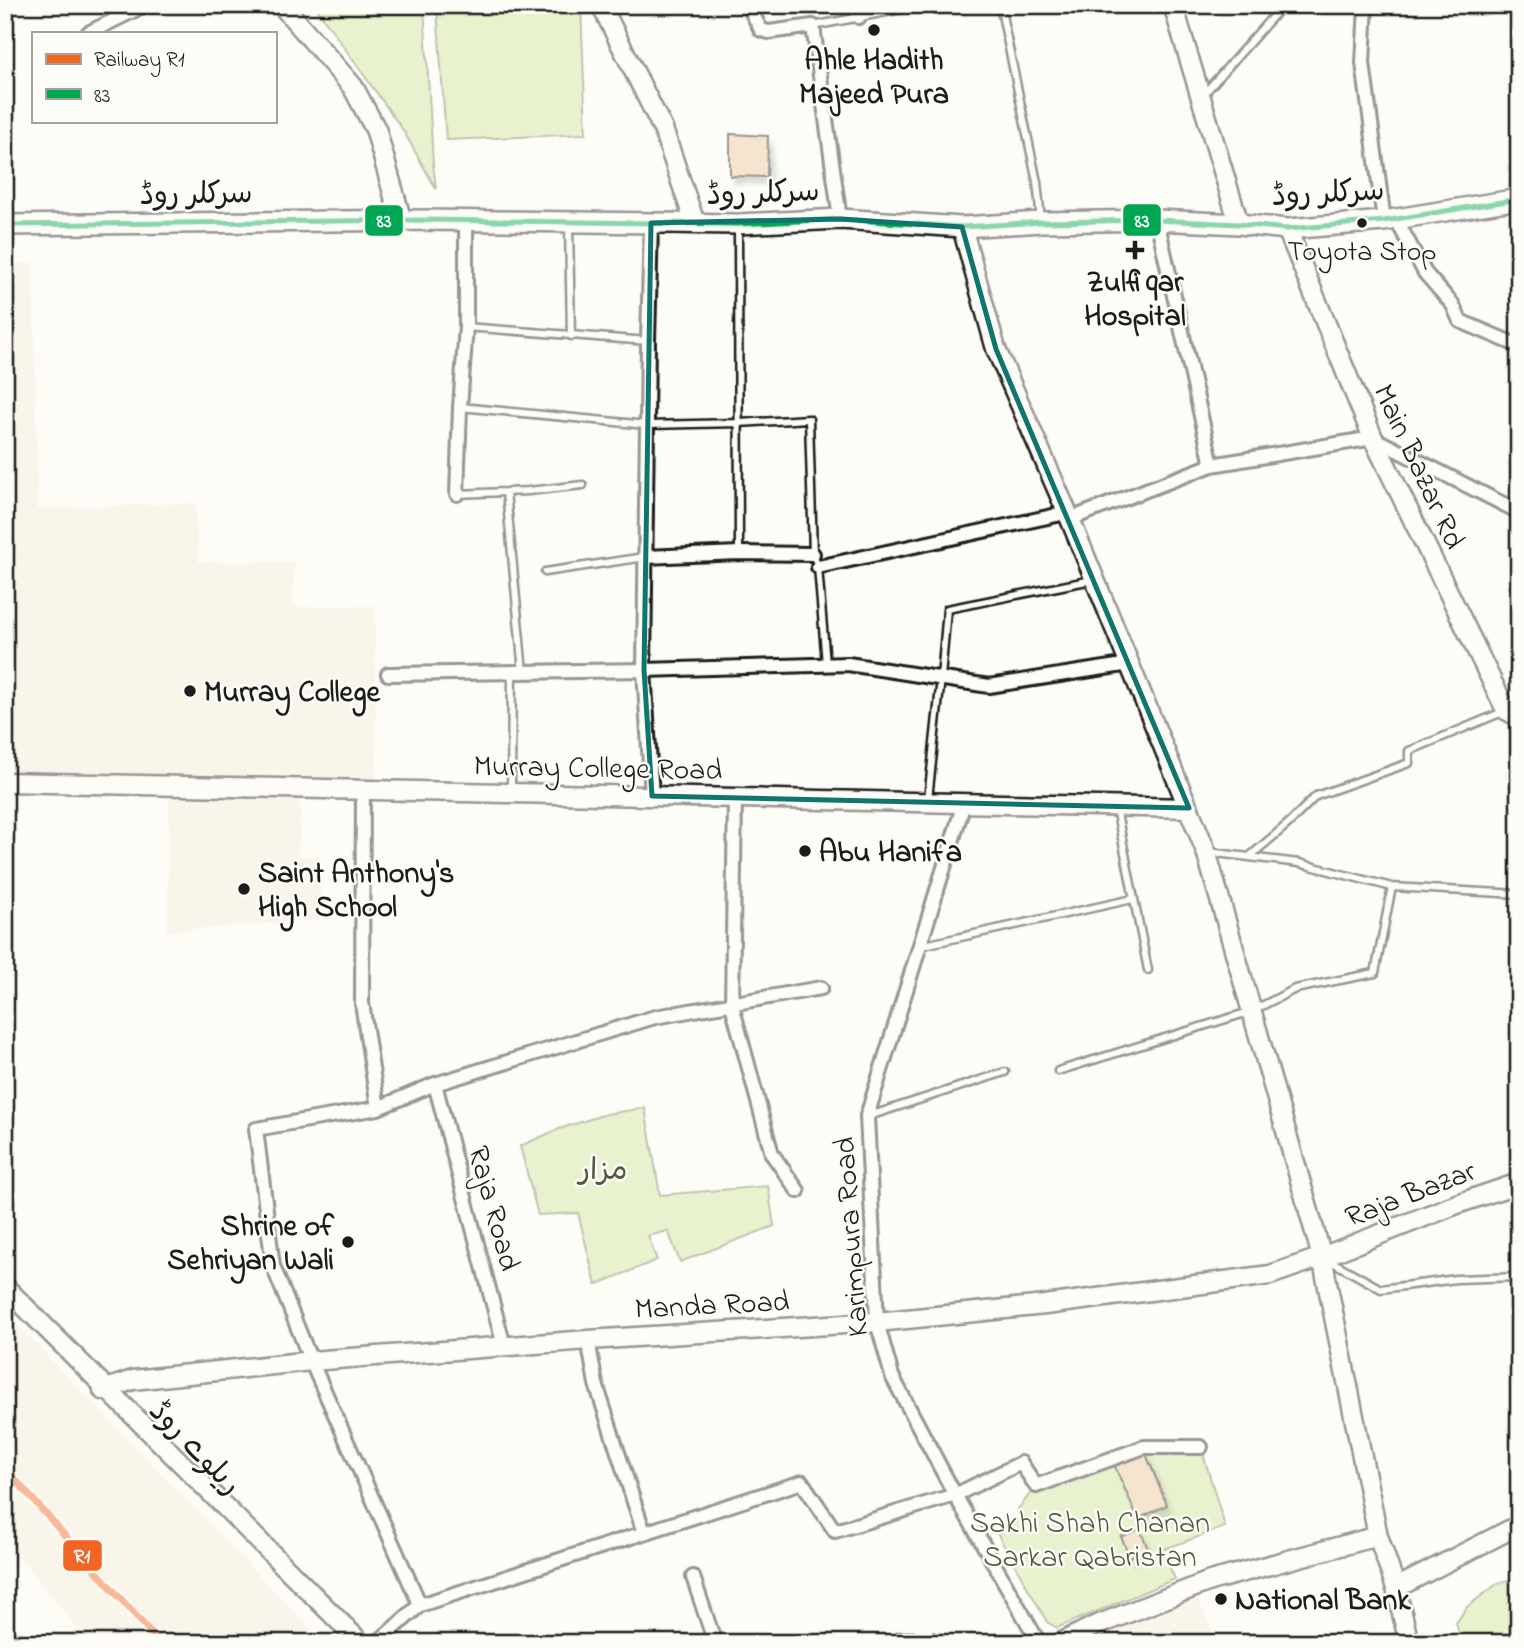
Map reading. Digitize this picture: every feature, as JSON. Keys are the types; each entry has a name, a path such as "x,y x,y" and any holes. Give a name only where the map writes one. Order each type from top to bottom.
{"main road":[{"path":"282,5 353,87 376,130 401,220"},
{"name":"سرکلر روڈ","path":"5,225 401,220 738,224 840,219 961,227 1042,222 1157,220 1287,229 1390,220 1519,199"}],"street":[{"path":"90,32 145,5"},
{"path":"601,5 663,130 695,223"},
{"path":"748,5 761,30 769,32 813,26 840,219"},
{"path":"1173,5 1238,224"},
{"path":"1366,5 1363,63 1390,220 1425,273 1453,305 1460,321 1519,346"},
{"path":"457,494 466,327 466,220"},
{"path":"1157,220 1212,465"},
{"path":"651,223 644,670 652,796"},
{"path":"961,227 996,349 1206,851 1322,1257 1378,1536 1396,1588 1409,1643"},
{"name":"Main Bazar Rd","path":"1287,229 1373,438 1513,714"},
{"path":"645,557 739,552 816,560 1068,516 1212,465 1373,438 1519,512"},
{"path":"388,674 848,664 989,685 1130,664"},
{"name":"Murray College Road","path":"5,782 1189,808"},
{"path":"363,790 362,1003 378,1108"},
{"path":"735,798 732,1005 772,1154 798,1191"},
{"name":"Karimpura Road","path":"964,803 867,1116 877,1322 892,1376 1039,1643"},
{"path":"420,1605 311,1362 273,1266 256,1129 378,1108 435,1084 655,1017 821,988"},
{"name":"Raja Road","path":"435,1084 504,1346"},
{"name":"Raja Bazar","path":"1322,1257 1457,1204 1519,1184"},
{"name":"Manda Road","path":"105,1389 133,1380 311,1362 588,1340 877,1322 1045,1305 1270,1275 1322,1257"},
{"name":"ریلوے روڈ","path":"5,1288 105,1389 346,1643"},
{"path":"588,1340 596,1384 645,1533"},
{"path":"105,1389 361,1643"},
{"path":"377,1643 420,1605 802,1482 835,1531 956,1495 1021,1463 1036,1486 1144,1447 1201,1447"},
{"path":"1396,1588 1519,1525"},
{"path":"1059,1643 1092,1627 1210,1581 1378,1536"},
{"path":"693,1577 715,1643"}],"lane":[{"path":"813,26 858,11 923,5"},
{"path":"1000,5 1037,181 1042,222"},
{"path":"1201,97 1283,5"},
{"path":"569,222 570,336"},
{"path":"738,224 739,552"},
{"path":"466,327 648,341"},
{"path":"460,407 647,425 809,419 816,560 826,664"},
{"path":"457,494 583,485"},
{"path":"506,492 517,672 511,793"},
{"path":"545,572 645,557"},
{"path":"928,802 947,609 1094,579"},
{"path":"1249,857 1317,796 1409,763 1409,751 1513,714"},
{"path":"1115,807 1148,970"},
{"path":"1206,851 1299,863 1392,887 1519,894"},
{"path":"1058,1071 1252,1011 1295,989 1375,973 1392,887"},
{"path":"918,946 1133,899"},
{"path":"867,1116 1005,1072"},
{"path":"1322,1257 1381,1289 1456,1279 1519,1278"}],"highlighted area":[{"path":"840,219 962,227 996,349 1189,808 652,796 644,670 651,223"}],"shaded area":[{"name":"Murray College","path":"5,263 33,263 38,509 195,503 199,562 295,562 292,607 375,606 376,785 5,775"},
{"name":"Saint Anthony's High School","path":"169,786 301,789 298,856 322,858 320,920 167,931"},
{"path":"5,1312 324,1643 88,1643 5,1538"},
{"path":"1192,1588 1219,1643 1062,1643"}],"green space":[{"path":"314,5 424,5 436,189 403,130"},
{"path":"581,5 586,134 446,140 437,8"},
{"name":"مزار","path":"645,1108 660,1195 768,1186 774,1226 680,1262 668,1231 648,1236 657,1260 596,1285 578,1213 538,1215 520,1146 559,1129 606,1114"},
{"name":"Sakhi Shah Chanan Sarkar Qabristan","path":"1144,1447 1201,1447 1225,1527 1162,1550 1175,1579 1057,1628 1047,1622 997,1533 1023,1517 1018,1509 1036,1486"},
{"path":"1519,1577 1519,1643 1462,1643 1456,1623 1467,1607 1497,1584"}],"building":[{"path":"730,134 768,136 767,177 730,176"},
{"path":"1146,1454 1167,1505 1138,1519 1113,1462"},
{"path":"1140,1529 1148,1549 1130,1557 1121,1537"},
{"path":"917,1631 921,1643 900,1643 897,1632"},
{"path":"934,1632 939,1643 921,1643 919,1635"}],"rail line":[{"name":"R1","path":"5,1468 160,1643"}],"transit line":[{"name":"83","path":"5,225 424,220 738,224 840,219 962,227 1042,222 1157,220 1287,229 1384,221 1519,199"}],"place":[{"name":"Ahle Hadith Majeed Pura","path":"874,30"},
{"name":"Toyota Stop","path":"1362,223"},
{"name":"Zulfiqar Hospital","path":"1135,250"},
{"name":"Murray College","path":"190,691"},
{"name":"Abu Hanifa","path":"805,851"},
{"name":"Saint Anthony's High School","path":"244,889"},
{"name":"Shrine of Sehriyan Wali","path":"348,1242"},
{"name":"National Bank","path":"1221,1599"}]}
